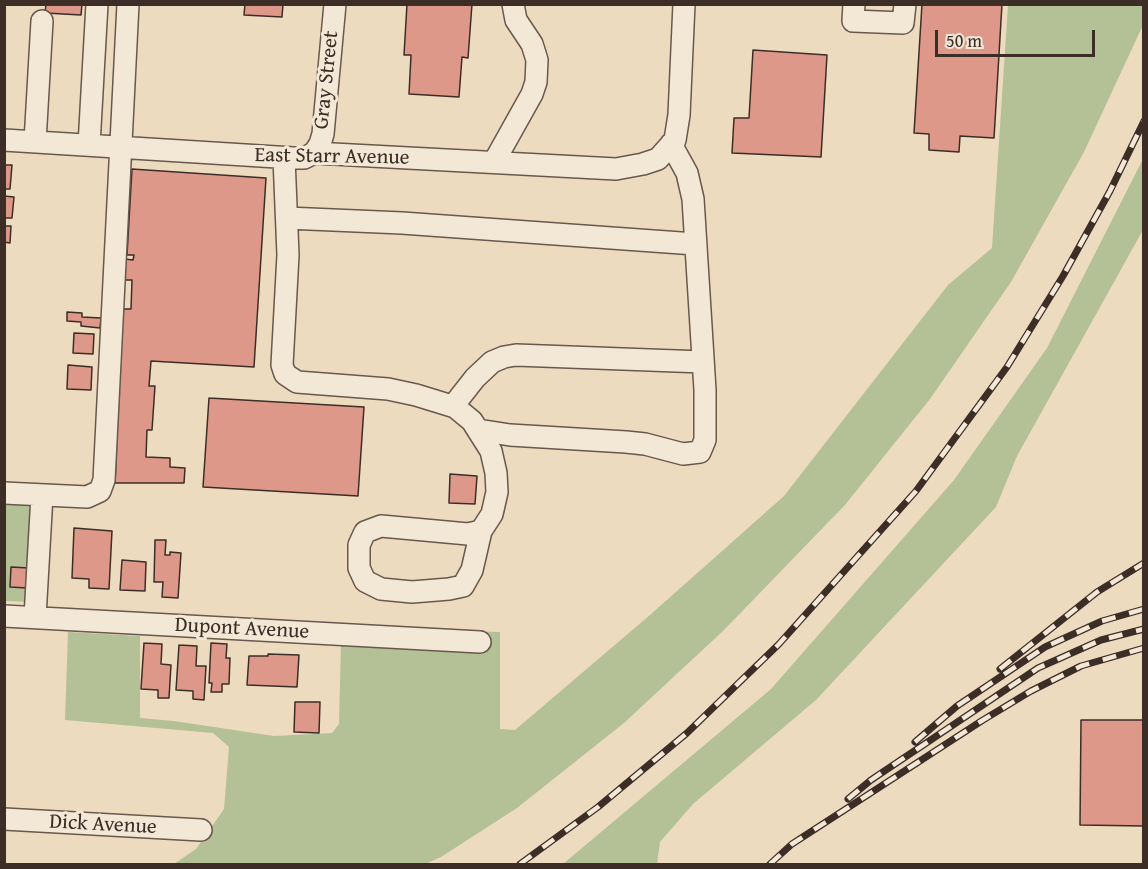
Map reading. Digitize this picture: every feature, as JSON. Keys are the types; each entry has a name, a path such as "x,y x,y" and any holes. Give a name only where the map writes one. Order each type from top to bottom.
{"street":[{"path":"89,145 97,4"},
{"path":"4,493 87,497 100,491 104,480 128,4"},
{"name":"Gray Street","path":"314,153 323,134 334,4"},
{"path":"494,162 532,94 536,82 537,60 532,44 516,20 513,4"},
{"path":"478,430 510,435 645,444 683,454 700,452 705,440 703,362 693,199 687,174 665,152 675,140 679,115 684,4"},
{"path":"854,4 853,21 903,23 905,4"},
{"path":"35,142 42,21"},
{"name":"East Starr Avenue","path":"4,140 284,158 304,158 314,153 615,169 643,164 665,152"},
{"path":"284,158 288,255 282,366 285,374 297,382 388,389 453,406 472,421 491,451 497,492 492,514 481,531 472,570 463,586 412,592 381,589 365,580 359,568 359,545 365,532 381,526 468,534 481,531"},
{"path":"286,218 402,223 696,244"},
{"path":"453,406 475,378 492,362 504,357 516,355 703,362"},
{"path":"34,617 42,495"},
{"name":"Dupont Avenue","path":"4,616 480,642"},
{"name":"Dick Avenue","path":"4,819 201,830"}],"green space":[{"path":"1008,5 1143,5 1143,25 1084,152 1011,282 930,399 845,505 723,631 624,723 517,808 441,857 425,864 174,864 196,849 224,809 229,747 213,733 65,720 68,632 140,636 140,718 274,736 332,733 339,724 341,643 347,628 500,632 500,729 515,730 650,615 784,496 948,285 992,248"},
{"path":"1143,159 1143,230 1017,456 996,507 816,700 693,804 660,842 657,864 563,864 771,689 954,480 1047,348"},
{"path":"5,498 37,500 32,602 5,601"}],"building":[{"path":"46,4 82,4 81,15 45,13"},
{"path":"245,4 283,4 282,17 244,15"},
{"path":"407,4 472,4 468,58 462,57 459,97 409,94 411,55 404,55"},
{"path":"922,4 1002,4 994,138 960,136 959,152 929,150 929,134 914,133"},
{"path":"753,50 827,55 821,157 732,153 734,118 749,118"},
{"path":"4,165 12,165 10,189 4,189"},
{"path":"132,169 266,178 254,367 151,361 149,386 155,386 152,430 147,430 146,457 170,458 170,467 185,468 184,483 115,483 122,309 131,309 132,280 123,280 125,259 133,260 134,255 127,255"},
{"path":"4,196 14,197 12,218 4,218"},
{"path":"4,224 11,226 10,243 4,242"},
{"path":"67,312 82,313 82,317 101,318 100,328 81,326 81,322 67,321"},
{"path":"74,333 94,334 93,354 73,353"},
{"path":"68,365 92,367 91,390 67,389"},
{"path":"209,398 364,407 358,496 203,487"},
{"path":"450,474 477,476 475,504 449,503"},
{"path":"74,528 112,531 109,589 89,588 89,579 72,578"},
{"path":"155,540 166,540 165,555 170,555 170,552 181,553 178,598 162,597 163,582 154,582"},
{"path":"122,560 146,562 145,591 120,590"},
{"path":"11,567 29,568 27,588 10,587"},
{"path":"144,643 162,644 161,664 171,665 169,698 158,698 158,690 141,689"},
{"path":"211,643 227,644 226,658 230,658 229,684 222,684 222,692 211,692 212,683 209,683"},
{"path":"179,645 197,646 196,666 206,666 204,700 193,699 193,691 176,690"},
{"path":"268,654 299,655 297,687 247,685 249,656 268,656"},
{"path":"295,702 320,702 319,733 294,732"},
{"path":"1081,720 1144,720 1144,826 1080,825"}],"railway":[{"path":"520,864 598,807 687,733 779,644 916,491 1007,367 1063,276 1110,191 1144,121"},
{"path":"1000,669 1097,592 1144,563"},
{"path":"915,742 957,706 1045,647 1102,621 1144,609"},
{"path":"848,799 871,780 1038,668 1101,640 1144,629"},
{"path":"770,864 792,844 1031,691 1081,666 1144,648"}]}
